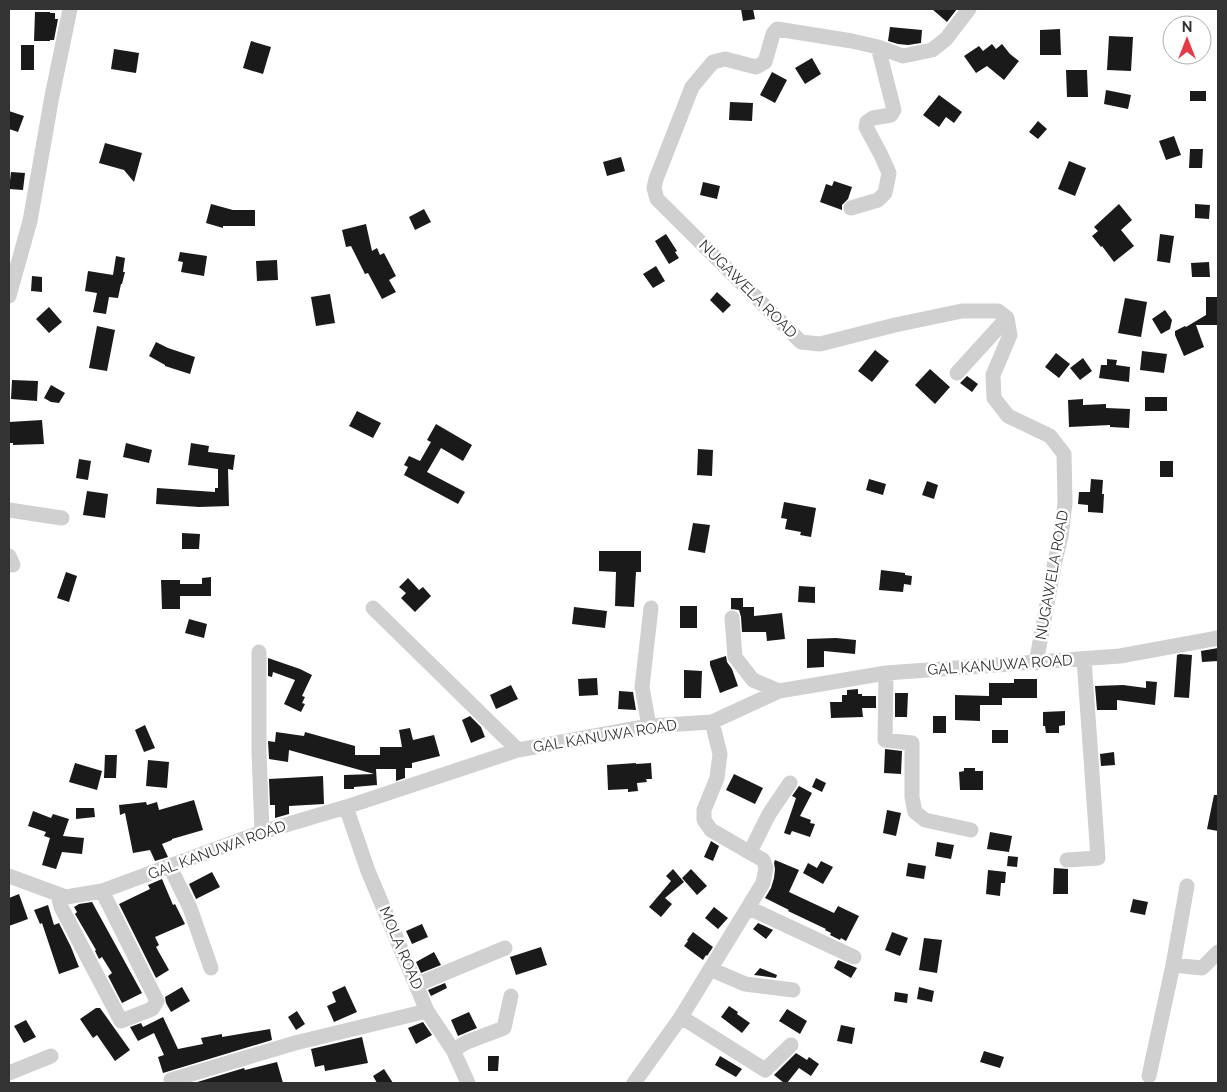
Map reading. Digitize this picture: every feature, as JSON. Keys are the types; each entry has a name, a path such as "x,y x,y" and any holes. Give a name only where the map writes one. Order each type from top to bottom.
{"street":[{"path":"9,296 30,221 52,96 70,9"},
{"name":"NUGAWELA ROAD","path":"969,9 946,39 932,50 903,56 878,47 777,29 772,34 765,62 756,67 725,59 713,62 692,87 654,188 658,198 801,342 820,344 895,325 962,311 998,311 1007,318 1010,335 994,374 994,398 1008,416 1050,436 1064,454 1065,503 1061,536 1036,662"},
{"path":"851,208 878,200 886,193 889,174 866,126 867,122 873,118 891,116 894,110 878,47"},
{"path":"957,373 1007,318"},
{"path":"9,510 62,518"},
{"path":"373,608 518,750"},
{"path":"649,726 642,687 651,608"},
{"path":"732,618 735,657 753,680 779,691"},
{"name":"GAL KANUWA ROAD","path":"9,876 66,897 102,891 262,832 346,807 518,750 649,726 712,722 779,691 886,673 1120,656 1218,638"},
{"path":"259,652 259,752 262,832"},
{"path":"1067,860 1098,858 1084,659"},
{"path":"886,673 885,740 912,743 912,797 915,812 926,820 971,830"},
{"path":"634,1083 681,1017 764,883 766,868 764,860 711,830 704,820 704,810 717,778 720,754 712,722"},
{"path":"750,852 769,814 790,783"},
{"name":"MOLA ROAD","path":"346,807 368,871 427,1011 453,1050 468,1083"},
{"path":"170,867 190,908 211,968"},
{"path":"1149,1076 1173,965 1187,886"},
{"path":"58,894 61,907 121,1021 152,1009 157,1001 102,891"},
{"path":"749,908 854,957"},
{"path":"416,985 505,948"},
{"path":"1173,965 1202,968 1218,952"},
{"path":"710,969 745,984 793,990"},
{"path":"453,1050 467,1042 504,1028 511,996"},
{"path":"171,1080 295,1043 427,1011"},
{"path":"681,1017 765,1070 791,1045"},
{"path":"9,1073 51,1056"}],"building":[{"path":"741,9 753,9 755,19 743,21"},
{"path":"932,9 957,9 947,22"},
{"path":"35,12 55,13 55,19 58,19 54,40 34,41"},
{"path":"890,27 922,30 921,43 908,45 888,41"},
{"path":"1060,29 1061,55 1040,55 1040,30"},
{"path":"1109,36 1133,37 1131,71 1107,70"},
{"path":"251,41 271,47 263,74 243,68"},
{"path":"992,44 996,49 1002,44 1019,61 1004,80 987,66 976,73 964,56 979,46 983,51"},
{"path":"21,45 34,45 34,70 21,70"},
{"path":"114,49 139,53 136,73 111,69"},
{"path":"812,58 821,74 805,84 795,68"},
{"path":"1066,70 1087,70 1088,97 1067,97"},
{"path":"772,72 787,80 775,103 760,95"},
{"path":"1106,90 1131,95 1128,109 1104,104"},
{"path":"1190,91 1206,91 1206,101 1190,101"},
{"path":"939,95 962,112 954,123 946,117 939,127 923,115"},
{"path":"730,102 753,103 752,121 729,120"},
{"path":"9,111 24,116 18,132 9,129"},
{"path":"1038,121 1047,129 1038,139 1029,132"},
{"path":"1174,136 1181,155 1166,160 1159,141"},
{"path":"105,143 142,153 134,182 124,170 99,163"},
{"path":"1190,149 1203,149 1202,168 1189,168"},
{"path":"621,157 625,171 607,176 603,162"},
{"path":"1069,161 1086,168 1075,196 1058,189"},
{"path":"11,172 25,173 23,190 9,189"},
{"path":"834,181 852,187 848,199 842,205 842,210 820,202 826,184 832,186"},
{"path":"703,182 720,186 717,199 700,195"},
{"path":"211,204 233,210 255,210 255,226 223,226 223,228 206,223"},
{"path":"1119,204 1132,220 1121,230 1134,246 1114,262 1092,236 1098,231 1094,227"},
{"path":"1195,204 1210,205 1209,219 1195,218"},
{"path":"424,209 431,222 415,230 409,217"},
{"path":"366,224 372,251 377,248 380,255 384,253 396,276 389,280 396,292 382,299 368,273 365,274 351,246 346,247 342,230"},
{"path":"666,234 677,251 675,252 679,258 669,264 655,241"},
{"path":"1160,234 1174,236 1170,263 1157,261"},
{"path":"180,252 207,256 204,276 181,272 183,262 178,261"},
{"path":"116,256 125,258 123,272 125,272 118,298 109,297 106,314 93,312 97,293 85,291 88,271 113,275"},
{"path":"277,260 278,280 257,281 256,261"},
{"path":"1209,262 1210,277 1192,277 1191,263"},
{"path":"656,266 665,281 653,288 643,274"},
{"path":"32,276 42,277 42,292 31,291"},
{"path":"717,292 731,305 723,313 710,300"},
{"path":"330,294 335,323 316,326 311,297"},
{"path":"1206,297 1218,297 1218,325 1196,325 1204,347 1184,356 1175,331 1206,315"},
{"path":"1125,298 1147,302 1141,337 1118,333"},
{"path":"49,307 62,322 49,333 36,319"},
{"path":"1165,310 1172,320 1170,329 1161,334 1152,319"},
{"path":"97,326 115,330 107,371 89,368"},
{"path":"156,342 195,357 190,374 165,366 149,356"},
{"path":"875,350 889,361 872,382 858,371"},
{"path":"1142,351 1167,354 1164,373 1140,370"},
{"path":"1056,353 1070,364 1059,378 1045,367"},
{"path":"1083,358 1092,371 1080,380 1070,368"},
{"path":"1107,359 1117,360 1116,365 1130,367 1129,382 1099,378 1101,365 1107,365"},
{"path":"930,369 950,387 935,404 915,385"},
{"path":"967,376 978,384 972,392 960,383"},
{"path":"12,380 38,381 37,401 11,399"},
{"path":"51,385 65,393 59,403 51,402 44,398"},
{"path":"1145,397 1167,397 1167,411 1145,411"},
{"path":"1083,399 1083,405 1106,404 1106,408 1130,409 1129,428 1110,427 1110,425 1069,427 1068,400"},
{"path":"357,411 381,423 373,438 349,426"},
{"path":"42,420 44,444 13,445 13,443 9,443 9,422"},
{"path":"436,424 472,445 463,461 441,448 427,472 465,492 458,504 404,475 408,467 404,465 409,456 420,461 431,442 427,440"},
{"path":"126,443 152,450 149,463 123,457"},
{"path":"191,443 209,446 208,452 235,455 233,470 228,469 229,506 199,507 156,504 157,488 215,492 215,488 218,488 218,469 188,465"},
{"path":"698,449 713,450 712,476 697,475"},
{"path":"79,459 91,461 88,480 76,478"},
{"path":"1160,461 1173,461 1173,477 1160,477"},
{"path":"869,479 886,484 883,495 866,490"},
{"path":"1091,479 1103,480 1103,513 1088,512 1088,505 1078,504 1079,492 1090,492"},
{"path":"927,481 938,485 934,499 922,495"},
{"path":"87,491 108,494 105,518 83,515"},
{"path":"784,502 816,508 811,537 800,535 801,532 785,529 787,519 781,518"},
{"path":"693,523 710,525 705,553 688,550"},
{"path":"182,533 200,534 199,549 182,549"},
{"path":"599,551 641,551 641,572 636,572 634,607 615,606 616,572 599,571"},
{"path":"881,570 905,573 905,575 912,576 911,585 904,584 903,592 879,590"},
{"path":"66,572 77,576 69,602 57,598"},
{"path":"211,577 211,596 180,596 180,609 162,609 161,580 180,580 180,584 202,584 202,578"},
{"path":"408,578 419,590 423,587 431,596 415,612 401,598 406,593 399,587"},
{"path":"799,586 815,587 815,603 798,602"},
{"path":"731,598 743,598 743,607 754,607 754,616 782,613 785,639 767,641 766,632 742,632 739,610 731,609"},
{"path":"680,606 697,606 697,628 680,628"},
{"path":"574,607 607,611 605,628 572,624"},
{"path":"189,619 207,624 204,638 185,633"},
{"path":"836,638 856,640 855,654 824,651 824,667 807,668 807,639"},
{"path":"1218,648 1218,661 1202,662 1201,651"},
{"path":"1177,655 1192,655 1189,698 1174,697"},
{"path":"726,656 738,686 720,693 710,661"},
{"path":"268,658 312,675 302,696 305,697 302,703 305,704 301,712 284,704 295,680 273,672 272,677 268,676"},
{"path":"684,670 702,671 701,698 684,698"},
{"path":"597,678 598,695 579,696 578,679"},
{"path":"1014,679 1037,679 1037,698 1002,698 1002,705 980,705 980,721 955,720 955,695 989,696 989,683 1014,683"},
{"path":"1146,681 1157,682 1155,705 1117,700 1117,710 1097,710 1095,686 1123,685 1146,688"},
{"path":"511,685 518,699 496,709 490,695"},
{"path":"858,689 858,694 862,694 862,696 876,696 876,708 862,708 863,717 831,718 830,702 842,702 842,695 847,695 847,690"},
{"path":"619,691 633,692 636,710 618,709"},
{"path":"895,693 908,693 907,717 895,717"},
{"path":"1065,711 1065,725 1059,726 1059,733 1046,733 1045,726 1043,726 1043,712"},
{"path":"470,716 481,727 485,737 471,743 462,720"},
{"path":"933,716 946,716 946,733 933,733"},
{"path":"145,725 155,748 144,752 135,730"},
{"path":"410,728 413,740 434,735 440,756 412,763 412,768 405,768 405,778 396,781 396,769 376,769 377,785 344,789 344,775 374,774 289,750 288,762 269,759 268,741 275,742 276,732 304,736 305,732 355,746 355,755 380,755 380,747 402,747 399,730"},
{"path":"992,730 1008,730 1008,743 992,743"},
{"path":"885,749 902,751 901,774 884,773"},
{"path":"1114,752 1115,765 1101,766 1100,754"},
{"path":"105,755 117,755 116,778 104,778"},
{"path":"148,760 169,762 167,788 146,786"},
{"path":"75,763 102,771 97,790 69,782"},
{"path":"651,763 652,779 646,779 647,782 637,783 638,791 628,792 628,789 608,790 607,765"},
{"path":"964,768 975,768 975,771 983,771 983,790 960,790 959,772 964,771"},
{"path":"734,774 763,788 755,804 726,790"},
{"path":"323,776 324,804 289,806 289,814 275,818 275,805 270,805 269,779"},
{"path":"816,778 826,783 822,792 812,787"},
{"path":"799,786 812,793 800,816 811,820 810,823 815,824 810,837 792,831 790,835 784,833 796,798 792,796"},
{"path":"1214,795 1218,795 1218,831 1207,829"},
{"path":"194,800 203,830 172,839 162,844 168,857 155,861 150,850 133,853 125,813 120,815 119,805 146,802 147,805 157,802 159,810"},
{"path":"76,808 94,808 95,817 76,819"},
{"path":"887,810 901,813 896,836 883,833"},
{"path":"33,811 51,818 53,814 69,819 63,836 84,838 82,854 62,852 56,869 42,865 50,838 44,836 46,832 28,826"},
{"path":"990,832 1012,836 1009,852 987,849"},
{"path":"711,841 719,846 713,861 704,857"},
{"path":"937,842 954,845 951,859 935,856"},
{"path":"1008,856 1018,857 1017,867 1007,866"},
{"path":"775,860 799,870 789,892 834,913 838,906 859,916 846,941 830,935 831,933 826,929 765,898 774,878"},
{"path":"821,861 833,867 823,884 803,873 808,863 817,868"},
{"path":"908,863 926,866 924,879 906,876"},
{"path":"1054,868 1068,869 1068,894 1053,894"},
{"path":"673,869 684,882 665,898 672,904 661,917 649,907 671,881 666,876"},
{"path":"691,869 707,886 697,895 682,878"},
{"path":"988,870 1006,872 1005,883 1001,883 1000,896 986,894"},
{"path":"212,872 220,887 196,899 189,884"},
{"path":"162,879 173,905 175,904 185,924 155,937 159,945 156,947 169,970 156,978 119,904 150,889 148,885"},
{"path":"19,894 28,919 9,926 9,898"},
{"path":"1133,899 1148,902 1145,915 1130,912"},
{"path":"92,902 142,993 122,1003 108,976 112,973 102,957 99,959 96,950 75,914 77,912 74,907 79,904"},
{"path":"48,905 54,925 59,923 79,967 59,974 42,923 40,924 34,910"},
{"path":"714,907 728,918 718,929 705,918"},
{"path":"758,923 773,930 766,939 753,929"},
{"path":"422,924 428,937 412,944 406,931"},
{"path":"693,932 713,947 703,960 684,946"},
{"path":"892,932 908,938 900,956 885,950"},
{"path":"924,938 942,940 937,973 919,970"},
{"path":"541,947 547,965 516,975 510,957"},
{"path":"434,952 441,965 421,973 416,962"},
{"path":"838,960 857,968 851,978 834,968"},
{"path":"760,968 777,975 776,978 754,975"},
{"path":"445,983 447,988 431,996 428,990"},
{"path":"345,986 357,1012 334,1022 327,1006 336,1002 332,992"},
{"path":"182,987 190,1001 171,1012 165,997"},
{"path":"919,987 934,991 932,1002 917,999"},
{"path":"895,992 908,994 907,1003 894,1001"},
{"path":"729,1006 750,1023 742,1033 721,1017"},
{"path":"96,1008 100,1008 130,1050 115,1061 97,1035 93,1038 80,1019"},
{"path":"787,1009 807,1021 800,1034 779,1021"},
{"path":"297,1011 305,1024 296,1030 288,1017"},
{"path":"469,1012 477,1028 458,1036 451,1020"},
{"path":"163,1017 178,1049 203,1044 201,1038 222,1034 222,1037 270,1029 272,1040 163,1073 158,1057 164,1055 154,1033 138,1041 130,1027 141,1023 143,1027"},
{"path":"26,1020 36,1037 24,1043 14,1026"},
{"path":"423,1022 432,1035 416,1044 408,1028"},
{"path":"841,1025 855,1028 852,1044 837,1041"},
{"path":"362,1037 368,1063 325,1071 324,1065 315,1067 311,1049"},
{"path":"984,1051 1004,1057 1000,1068 980,1062"},
{"path":"796,1053 807,1060 809,1057 819,1064 811,1076 799,1068 787,1083 784,1083 774,1075"},
{"path":"488,1056 499,1056 498,1071 488,1071"},
{"path":"720,1056 742,1069 736,1077 715,1065"},
{"path":"277,1062 283,1083 194,1083 244,1068 245,1070"},
{"path":"384,1069 393,1083 377,1083 373,1076"}]}
